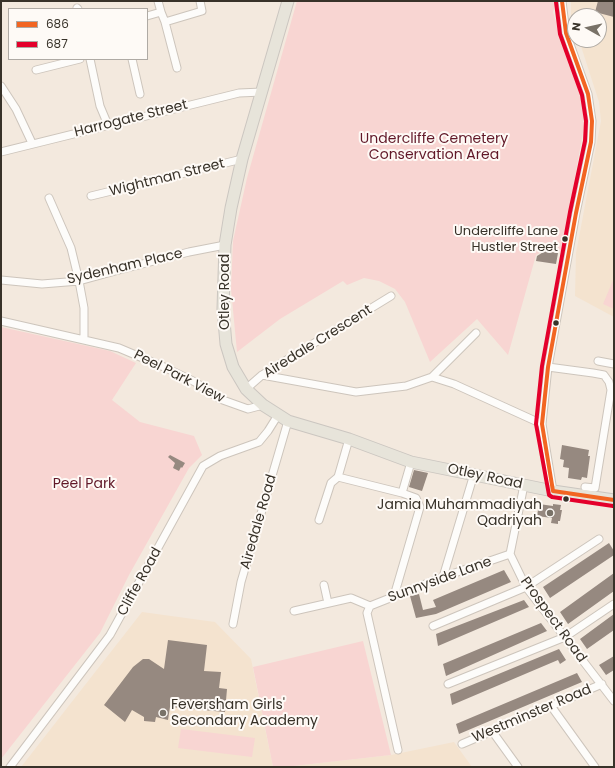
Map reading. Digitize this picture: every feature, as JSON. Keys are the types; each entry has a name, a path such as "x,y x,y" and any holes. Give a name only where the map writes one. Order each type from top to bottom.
{"main road":[{"name":"Otley Road","path":"288,1 242,160 231,208 225,245 223,309 226,344 233,367 246,390 263,405 288,421 349,439 411,462 524,485 614,500"}],"street":[{"path":"158,1 177,68"},
{"path":"165,22 202,11 200,1"},
{"path":"553,490 542,424 548,367 576,213 591,142 592,121 588,94 566,33 562,1"},
{"path":"148,16 161,12"},
{"path":"36,70 76,60"},
{"path":"90,60 100,106 108,125"},
{"path":"132,60 140,94"},
{"path":"1,86 16,109 32,143"},
{"name":"Harrogate Street","path":"1,152 32,143 239,93 262,92"},
{"name":"Wightman Street","path":"91,196 242,160"},
{"path":"49,198 71,248 84,308 84,339"},
{"name":"Sydenham Place","path":"1,280 42,284 79,281 189,252 225,245"},
{"name":"Airedale Crescent","path":"246,390 262,375 391,296"},
{"name":"Peel Park View","path":"1,322 84,339 119,348 164,366 195,382 220,399 248,409 263,405"},
{"path":"262,375 356,392 406,386 432,377 476,333"},
{"path":"598,360 610,363 604,376"},
{"path":"548,367 604,376 609,382 611,390 595,488 585,487"},
{"path":"432,377 454,384 542,424"},
{"name":"Cliffe Road","path":"10,767 110,635 203,466 220,456 259,442 278,415"},
{"name":"Airedale Road","path":"233,624 241,582 288,421"},
{"path":"319,520 331,483 338,477 349,439"},
{"path":"402,493 411,462"},
{"path":"443,577 474,474"},
{"path":"338,477 402,493 416,498 420,506 394,596"},
{"path":"510,554 524,485"},
{"path":"433,626 526,587 599,539"},
{"name":"Sunnyside Lane","path":"370,606 443,577 510,554"},
{"name":"Prospect Road","path":"510,554 526,587 614,701"},
{"path":"324,585 328,603"},
{"path":"294,611 351,598 370,606 367,613 398,750"},
{"path":"448,684 565,637 614,604"},
{"name":"Westminster Road","path":"462,744 602,684"},
{"path":"607,691 614,686"},
{"path":"551,706 595,767"},
{"path":"492,731 518,767"}],"shaded area":[{"path":"571,1 614,1 614,317 575,296 576,253 601,121 599,102 582,48 607,48 607,8 571,8"},
{"name":"Feversham Girls' Secondary Academy","path":"142,612 215,622 251,659 273,767 21,767"},
{"path":"454,742 472,767 285,767 391,755"}],"green space":[{"name":"Undercliffe Cemetery Conservation Area","path":"297,1 556,1 553,12 582,101 584,126 562,252 545,250 536,255 508,355 477,319 430,362 405,302 395,289 379,281 364,278 347,285 343,281 280,319 237,352 231,289 233,241 247,178"},
{"path":"614,278 614,309 603,304"},
{"name":"Peel Park","path":"1,327 110,351 136,363 112,400 140,422 194,436 202,455 189,468 129,575 100,633 1,759"},
{"path":"363,641 391,755 285,767 273,767 253,667"},
{"path":"181,729 255,738 252,757 178,748"}],"building":[{"path":"598,1 614,1 614,17 607,15 607,8 596,8"},
{"path":"545,251 558,253 556,264 536,261 537,256"},
{"path":"562,445 589,450 588,456 590,456 587,478 582,477 581,480 568,478 569,468 563,467 564,460 560,459"},
{"path":"170,455 185,463 179,471 173,468 175,463 168,457"},
{"path":"414,470 428,473 422,491 409,487"},
{"name":"Jamia Muhammadiyah Qadriyah","path":"539,504 553,506 553,504 561,505 560,510 562,510 558,524 551,523 552,518 537,516"},
{"path":"609,543 614,551 614,555 550,598 543,587"},
{"path":"504,570 511,582 436,614 416,618 410,596 419,594 423,610 436,607 433,600"},
{"path":"614,573 614,591 568,624 560,612"},
{"path":"524,600 529,607 438,646 436,634"},
{"path":"614,614 614,630 587,649 580,639"},
{"path":"541,623 547,631 446,676 443,664"},
{"path":"168,640 207,645 204,671 221,672 219,688 227,689 225,712 170,707 168,720 156,717 155,722 144,721 144,717 132,710 125,722 104,705 133,667 143,659 149,659 164,669"},
{"path":"559,649 566,660 560,664 558,660 452,705 450,694"},
{"path":"614,656 614,670 606,675 599,665"},
{"path":"577,673 582,682 459,734 456,724"}],"transit line":[{"name":"686","path":"562,1 566,33 588,94 592,121 591,142 576,213 548,367 542,424 553,491 614,500"},
{"name":"687","path":"556,2 560,34 582,95 586,121 585,141 570,212 542,366 536,424 549,495 552,497 613,506"}],"place":[{"name":"Undercliffe Lane Hustler Street","path":"565,239"},
{"name":"Jamia Muhammadiyah Qadriyah","path":"550,513"},
{"name":"Feversham Girls' Secondary Academy","path":"163,713"}]}
